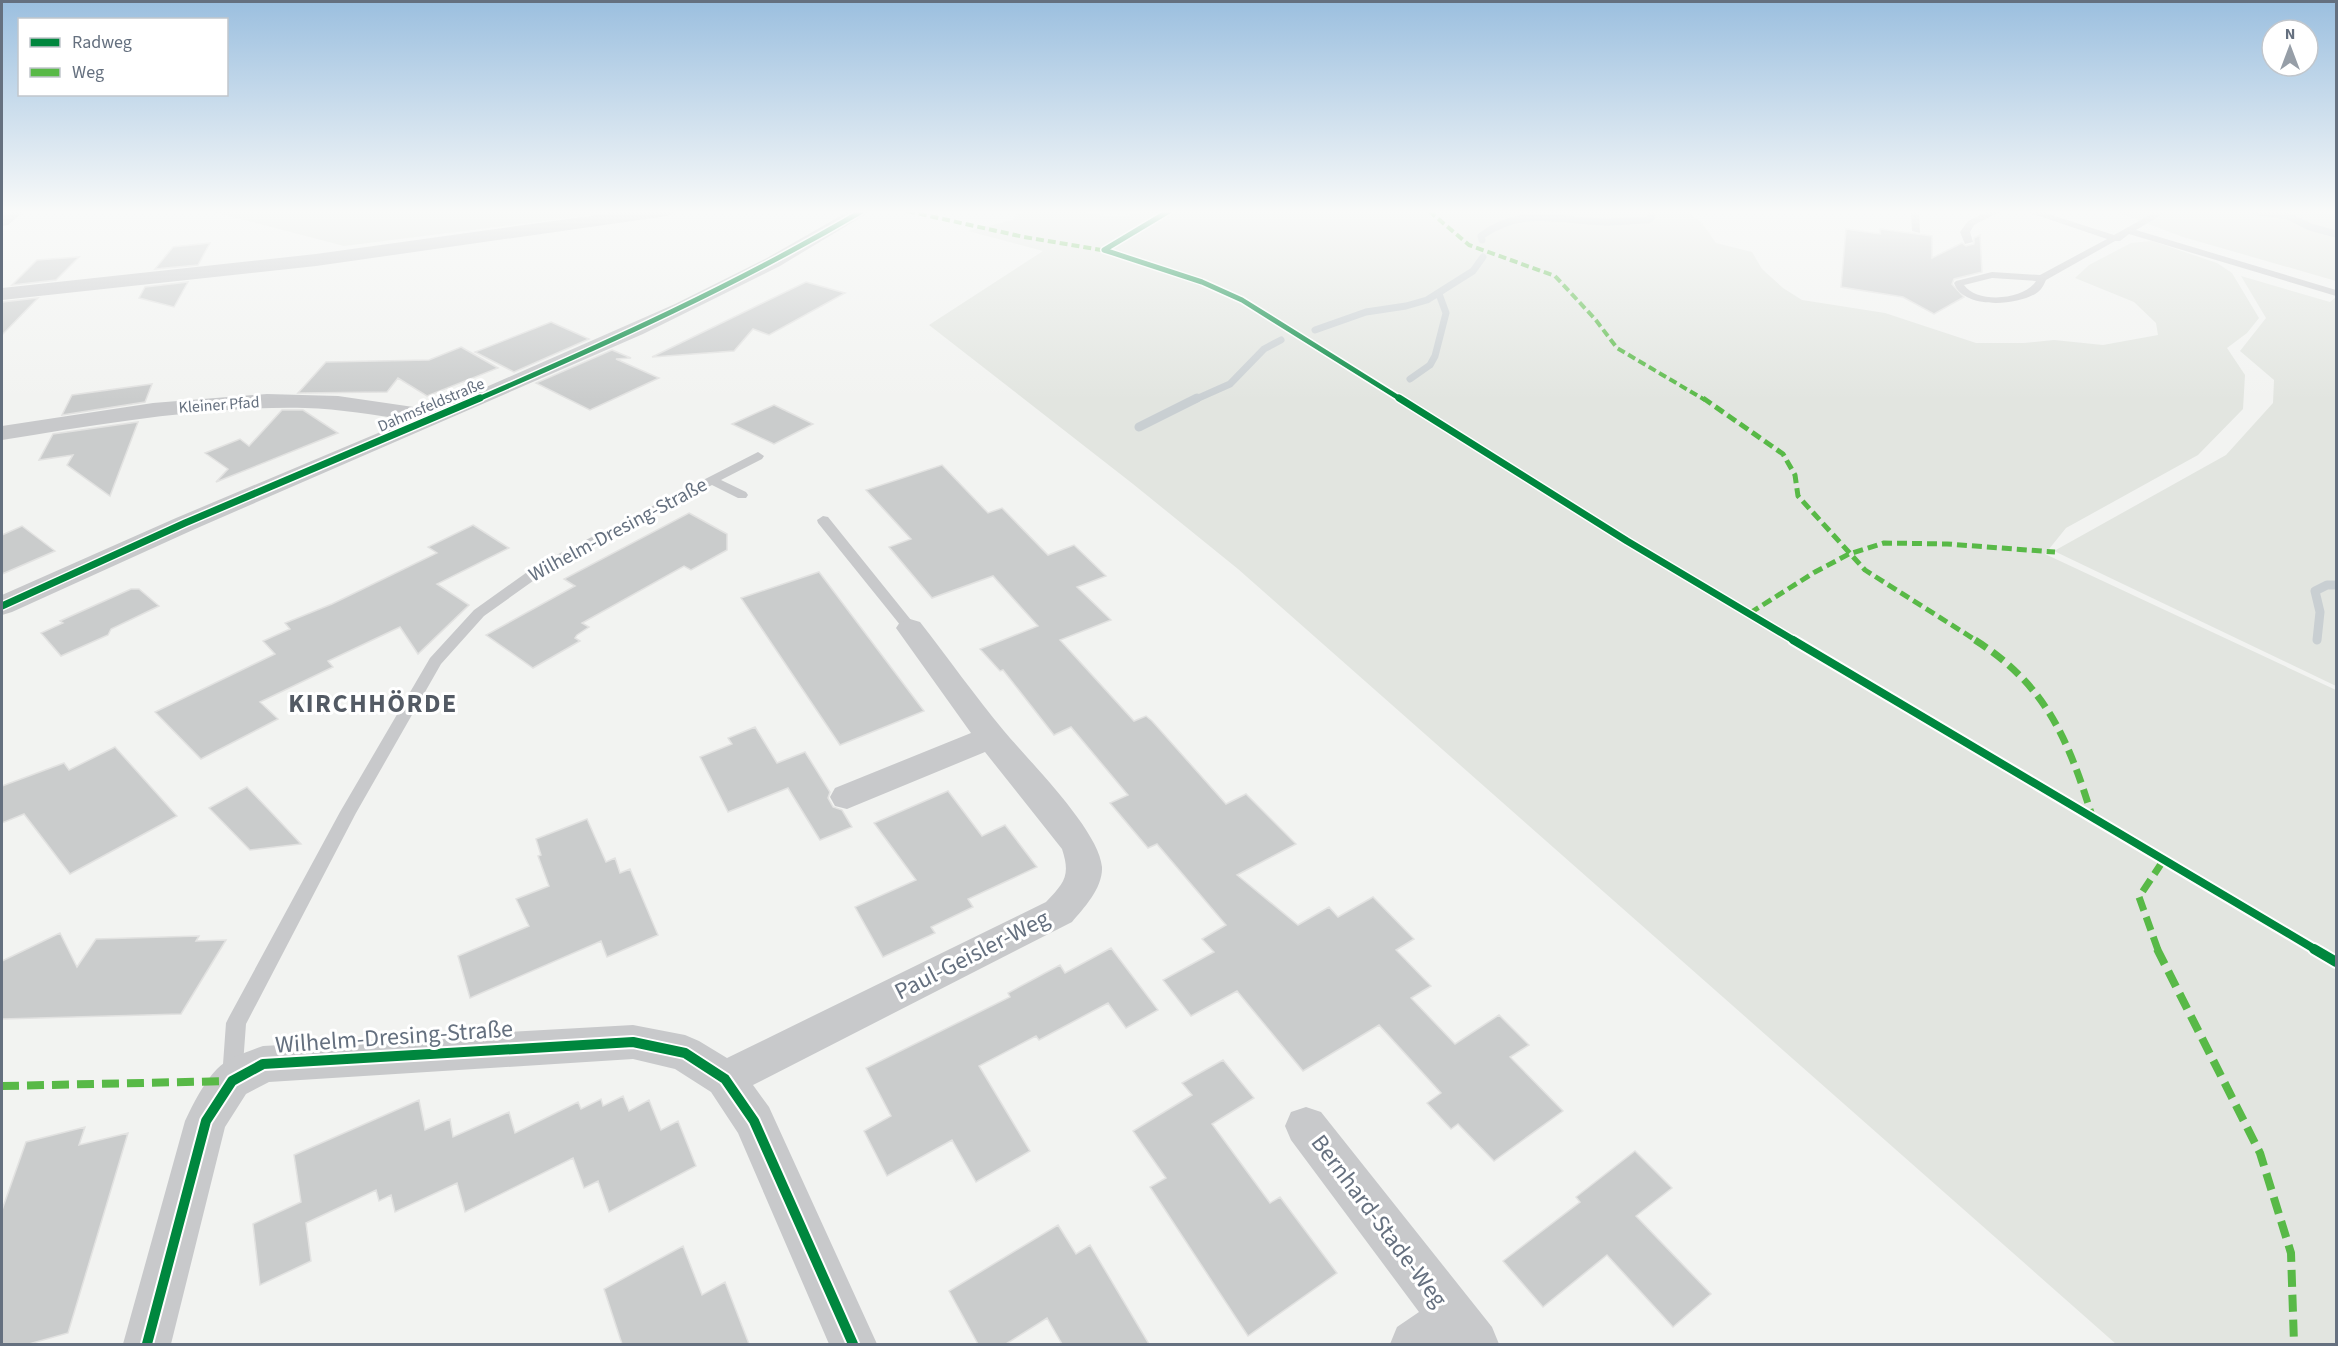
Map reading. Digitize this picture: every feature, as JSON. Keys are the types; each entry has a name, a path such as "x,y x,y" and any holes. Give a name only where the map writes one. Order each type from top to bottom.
{"street":[{"path":"2,294 188,274"},
{"name":"Dahmsfeldstraße","path":"2,606 239,501 591,351 749,274"},
{"name":"Kleiner Pfad","path":"2,433 140,411 234,402 307,401 438,417"},
{"name":"Paul-Geisler-Weg","path":"725,1079 1059,912 1078,891 1086,872 1084,855 1073,837 991,737 910,628"},
{"path":"847,797 991,737"},
{"name":"Wilhelm-Dresing-Straße","path":"147,1344 207,1121 232,1081 263,1064 633,1042 685,1053 725,1079"},
{"path":"725,1079 754,1121 853,1344"},
{"name":"Bernhard-Stade-Weg","path":"1306,1126 1464,1331 1414,1344"}],"lane":[{"path":"2042,278 2036,289 2024,295 1988,301 1973,297 1961,290 1959,283 1992,275 2042,278 2050,274"},
{"path":"2273,274 2337,293"},
{"name":"Wilhelm-Dresing-Straße","path":"232,1081 236,1023 348,812 435,661 479,613 542,568 758,456"},
{"path":"711,480 742,495"},
{"path":"823,520 910,628"}],"shaded area":[{"path":"1008,274 1767,274 1783,288 1802,300 1885,313 1976,343 2024,343 2054,340 2103,345 2158,335 2156,323 2134,302 2075,278 2080,274 2232,274 2259,318 2247,333 2227,348 2245,375 2243,409 2198,455 2066,528 2045,554 2336,690 2336,1344 2116,1344 1238,569 929,325"},
{"path":"2311,274 2336,274 2336,281"},
{"path":"2241,276 2330,302 2336,297 2336,686 2054,551 2226,455 2273,403 2274,380 2240,351 2266,318"}],"building":[{"path":"23,274 62,274 56,280 12,285"},
{"path":"1842,274 1975,274 1954,279 1952,284 1964,297 1934,314 1903,297 1841,287"},
{"path":"188,282 174,307 139,298 145,287"},
{"path":"806,282 845,293 769,335 753,329 734,351 652,357"},
{"path":"38,298 2,335 2,302"},
{"path":"551,322 589,339 514,372 475,352"},
{"path":"461,347 498,368 427,396 398,378 387,392 298,393 326,362 429,360"},
{"path":"612,350 631,358 616,359 659,378 590,410 536,383"},
{"path":"152,384 145,402 62,415 72,395"},
{"path":"774,405 813,424 774,444 732,424"},
{"path":"282,410 303,410 338,433 216,482 228,469 205,453 240,439 249,446"},
{"path":"138,422 110,496 67,465 73,455 39,460 53,434"},
{"path":"942,465 988,513 1002,508 1048,555 1074,545 1106,576 1077,587 1111,620 1060,640 1134,721 1146,716 1152,721 1226,804 1246,794 1296,844 1237,875 1298,925 1329,907 1338,917 1373,897 1414,939 1396,950 1431,986 1411,998 1455,1044 1499,1015 1529,1045 1510,1057 1563,1111 1494,1161 1458,1124 1451,1129 1427,1103 1441,1093 1379,1025 1303,1071 1237,991 1191,1016 1163,980 1214,952 1202,939 1226,925 1157,844 1148,848 1110,803 1128,795 1071,727 1054,735 1003,670 1000,671 980,649 1038,626 993,576 932,598 889,547 911,539 866,490"},
{"path":"689,513 727,534 727,550 691,570 684,566 582,623 589,627 575,638 580,641 533,668 486,635 575,586 564,579"},
{"path":"473,525 509,548 437,584 469,605 418,654 400,627 328,661 333,667 260,702 278,719 201,759 155,712 275,654 263,641 290,629 285,623 332,604 437,553 428,547"},
{"path":"22,526 55,551 2,574 2,535"},
{"path":"819,572 924,711 840,745 741,598"},
{"path":"131,589 139,589 159,606 111,629 108,635 61,656 41,633 63,623 60,621"},
{"path":"755,727 777,763 805,752 830,792 828,798 833,807 842,810 852,827 820,840 788,788 728,812 700,757 732,744 728,738"},
{"path":"115,747 177,816 70,874 24,814 2,823 2,786 64,763 69,770"},
{"path":"247,787 301,844 250,850 209,808"},
{"path":"948,791 982,836 1005,825 1037,867 968,899 973,907 931,927 935,933 883,957 855,907 916,880 874,823"},
{"path":"587,819 606,862 615,858 620,873 630,869 658,935 607,957 601,941 470,998 458,956 529,926 516,899 549,886 538,856 541,855 536,839"},
{"path":"60,933 77,967 96,939 199,936 196,941 226,940 181,1014 2,1019 2,961"},
{"path":"1111,948 1158,1010 1126,1028 1108,1003 1039,1040 1036,1036 979,1066 1030,1151 976,1182 952,1140 887,1176 864,1131 891,1116 866,1068 1010,997 1008,993 1060,965 1065,973"},
{"path":"1223,1060 1254,1098 1212,1124 1270,1203 1280,1197 1337,1273 1248,1336 1150,1187 1166,1178 1133,1131 1192,1095 1182,1083"},
{"path":"623,1096 629,1111 649,1100 661,1130 678,1121 696,1166 609,1212 598,1181 584,1188 573,1158 465,1212 457,1183 395,1212 391,1195 379,1201 376,1190 306,1223 311,1261 260,1285 253,1224 301,1202 294,1155 419,1100 425,1130 450,1119 453,1137 509,1112 515,1133 578,1102 581,1109 601,1099 603,1106"},
{"path":"85,1127 79,1145 128,1133 68,1333 29,1344 2,1344 2,1210 26,1142"},
{"path":"1635,1151 1672,1188 1636,1216 1711,1294 1673,1327 1607,1255 1543,1307 1503,1261 1580,1202 1576,1197"},
{"path":"1058,1225 1076,1254 1090,1245 1149,1344 1062,1344 1047,1318 1006,1344 978,1344 949,1291"},
{"path":"683,1246 702,1295 725,1282 749,1344 622,1344 604,1289"}],"waterway":[{"path":"1315,330 1366,312 1406,306 1427,300 1469,274"},
{"path":"1410,379 1430,365 1435,356 1446,313 1439,294"},
{"path":"1194,400 1230,384 1264,349 1281,340"},
{"path":"1139,427 1197,398"},
{"path":"2317,640 2320,612 2315,591 2327,585 2336,585"}],"marked path":[{"path":"1550,274 1595,319 1617,348 1676,381 1750,429 1783,454 1795,475 1798,496 1865,570 1998,654 2043,700 2073,756 2092,816"},
{"path":"1750,613 1815,572 1849,554 1884,543 1947,544 2055,552"},
{"path":"2163,861 2139,897 2158,951 2260,1153 2291,1253 2294,1344"},
{"path":"2,1086 232,1081"}],"cycle path":[{"path":"2,606 185,523 589,351 750,274"},
{"path":"1177,274 1242,300 1627,541 2336,962"},
{"path":"147,1344 206,1121 232,1081 263,1064 633,1042 685,1053 725,1079 754,1121 853,1344"}],"district":[{"name":"KIRCHHÖRDE","path":"373,703"}]}
